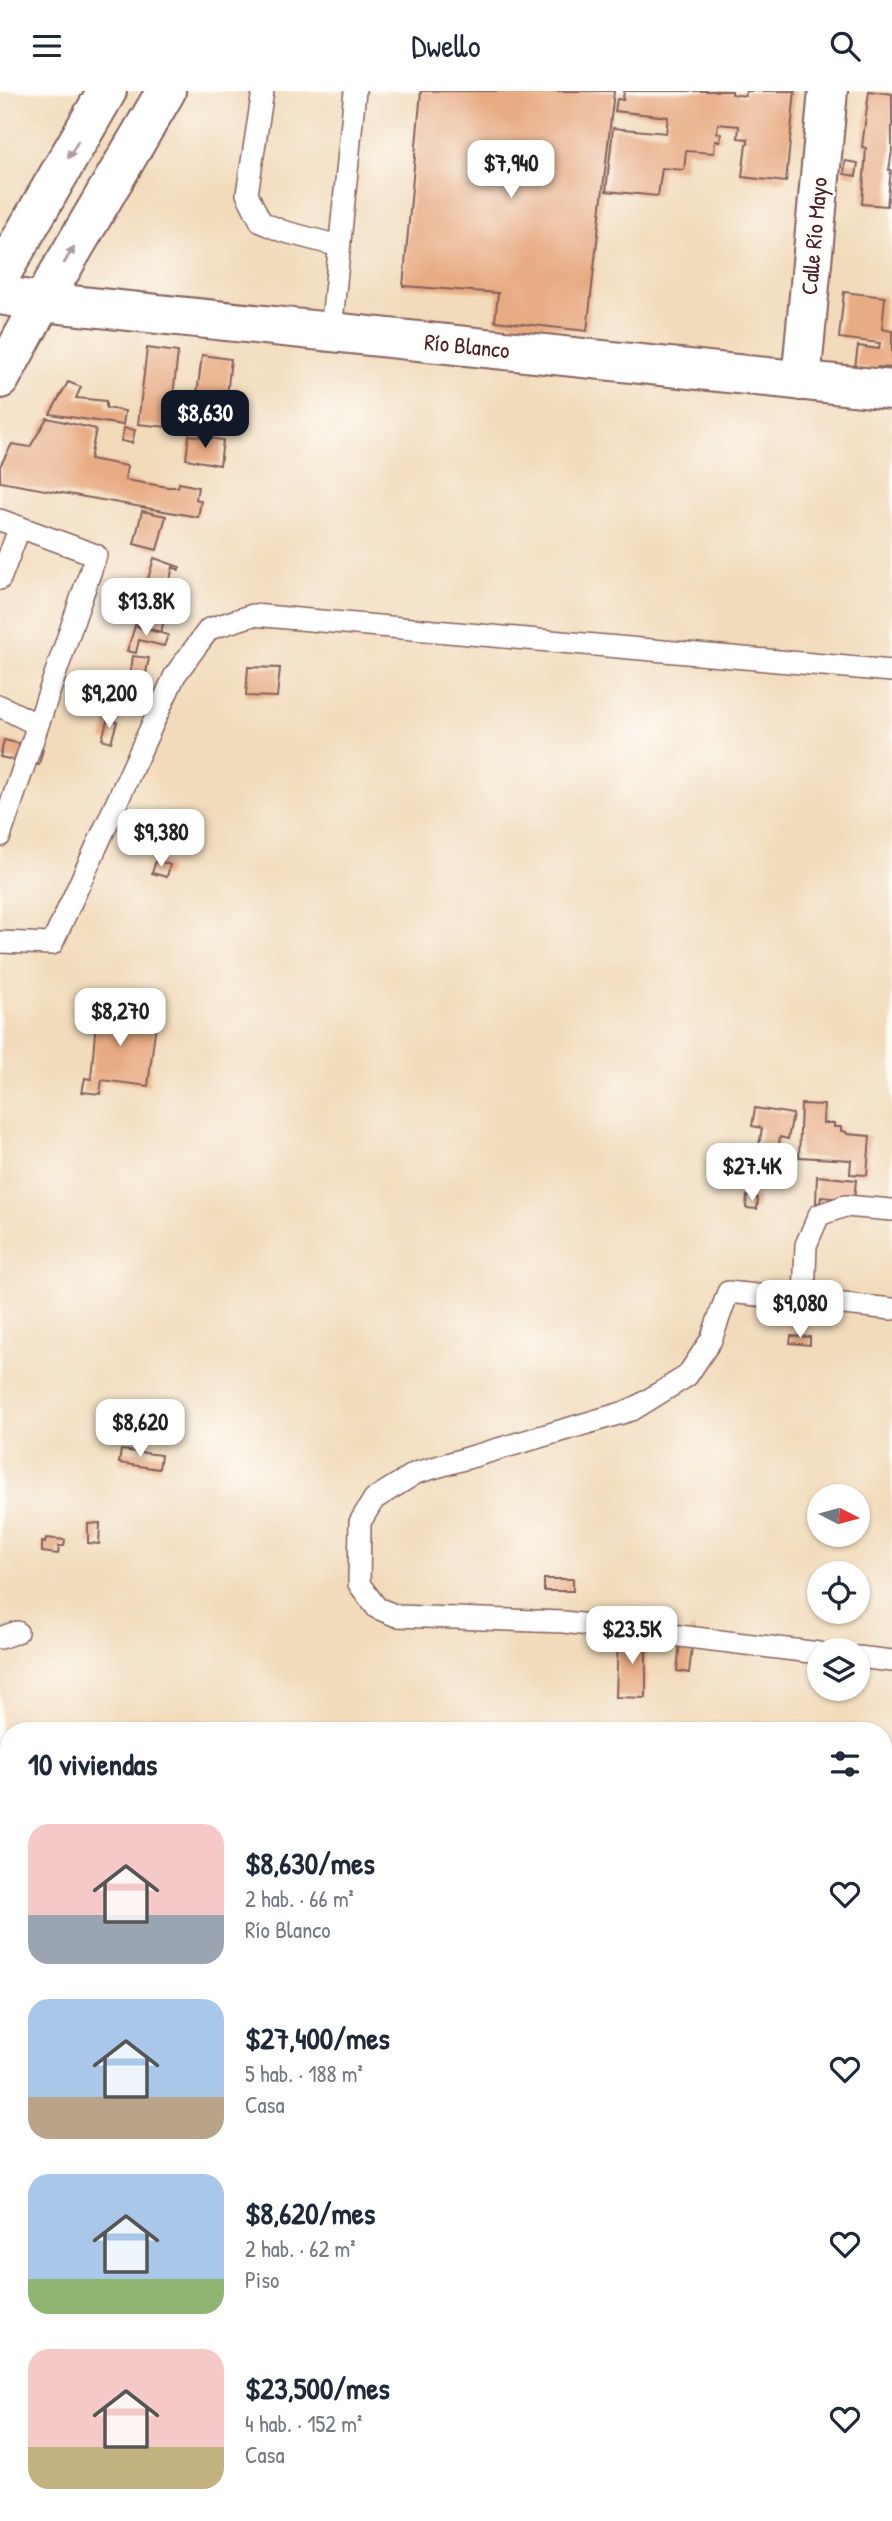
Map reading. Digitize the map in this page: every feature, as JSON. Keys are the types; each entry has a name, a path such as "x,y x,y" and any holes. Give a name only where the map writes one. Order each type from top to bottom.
{"street":[{"path":"0,276 107,91"},
{"path":"0,379 41,302 166,91"},
{"name":"Calle Río Mayo","path":"801,381 828,91"},
{"name":"Río Blanco","path":"0,295 41,302 892,390"}],"lane":[{"path":"263,91 247,194 261,222 282,231 339,246"},
{"path":"331,332 355,91"},
{"path":"0,579 10,523 96,555 0,836"},
{"path":"0,942 52,944 175,674 209,629 253,615 892,671"},
{"path":"0,706 38,726"},
{"path":"804,1300 807,1245 818,1215 845,1206 892,1210"},
{"path":"807,1652 564,1622 397,1616 377,1608 359,1584 360,1522 374,1499 416,1473 632,1410 687,1376 711,1341 728,1292 892,1309"},
{"path":"870,1658 892,1661"}],"building":[{"path":"421,91 614,91 587,331 495,321 498,293 403,286"},
{"path":"624,91 732,91 732,94 745,96 746,91 795,91 786,182 742,177 748,139 738,138 739,126 718,124 717,133 721,134 720,141 715,141 714,153 686,151 684,170 662,168 658,196 606,191 613,128 666,133 668,117 615,111 617,99 623,100"},
{"path":"869,91 892,94 892,151 887,206 862,204 866,148 862,147"},
{"path":"845,161 858,163 856,176 844,174"},
{"path":"844,292 885,297 882,329 892,331 892,368 878,367 877,370 855,367 858,346 879,349 880,343 839,338"},
{"path":"147,348 178,352 172,405 167,404 167,427 138,424"},
{"path":"202,355 231,359 224,422 194,418"},
{"path":"68,382 81,387 76,398 106,401 106,408 125,411 123,425 50,414"},
{"path":"47,418 96,429 90,459 127,466 125,480 168,487 178,487 179,483 198,487 196,499 201,501 198,517 0,482 0,466 12,444 30,447"},
{"path":"124,428 135,430 132,443 121,441"},
{"path":"189,435 223,440 220,465 186,459"},
{"path":"142,511 166,516 157,550 134,544"},
{"path":"154,558 180,567 179,570 173,567 168,587 172,588 161,632 135,625"},
{"path":"135,626 168,635 164,646 139,640 136,653 127,651"},
{"path":"133,656 149,658 145,678 130,675"},
{"path":"248,667 280,668 277,697 246,696"},
{"path":"108,718 117,722 111,742 102,739"},
{"path":"4,740 43,749 39,765 0,757"},
{"path":"156,860 170,865 167,877 152,873"},
{"path":"101,999 126,1005 124,1020 156,1023 148,1086 102,1080 100,1094 82,1092 85,1078 91,1079 96,1020 92,1019 93,1006"},
{"path":"801,1104 824,1105 823,1123 834,1123 834,1127 841,1127 841,1131 847,1134 870,1136 867,1175 850,1174 851,1160 799,1157"},
{"path":"755,1108 793,1114 788,1139 780,1137 775,1168 756,1165 762,1128 752,1126"},
{"path":"817,1176 856,1180 854,1200 821,1197 820,1203 816,1203"},
{"path":"747,1196 758,1198 757,1209 746,1208"},
{"path":"791,1336 810,1337 810,1345 790,1343"},
{"path":"121,1450 161,1455 159,1469 119,1463"},
{"path":"100,1523 99,1544 88,1543 88,1524"},
{"path":"46,1538 65,1540 64,1546 59,1546 58,1554 42,1552 42,1542 45,1543"},
{"path":"544,1579 573,1579 573,1591 544,1591"},
{"path":"694,1627 689,1673 677,1671 680,1641"},
{"path":"618,1634 646,1634 646,1698 616,1697"}]}
